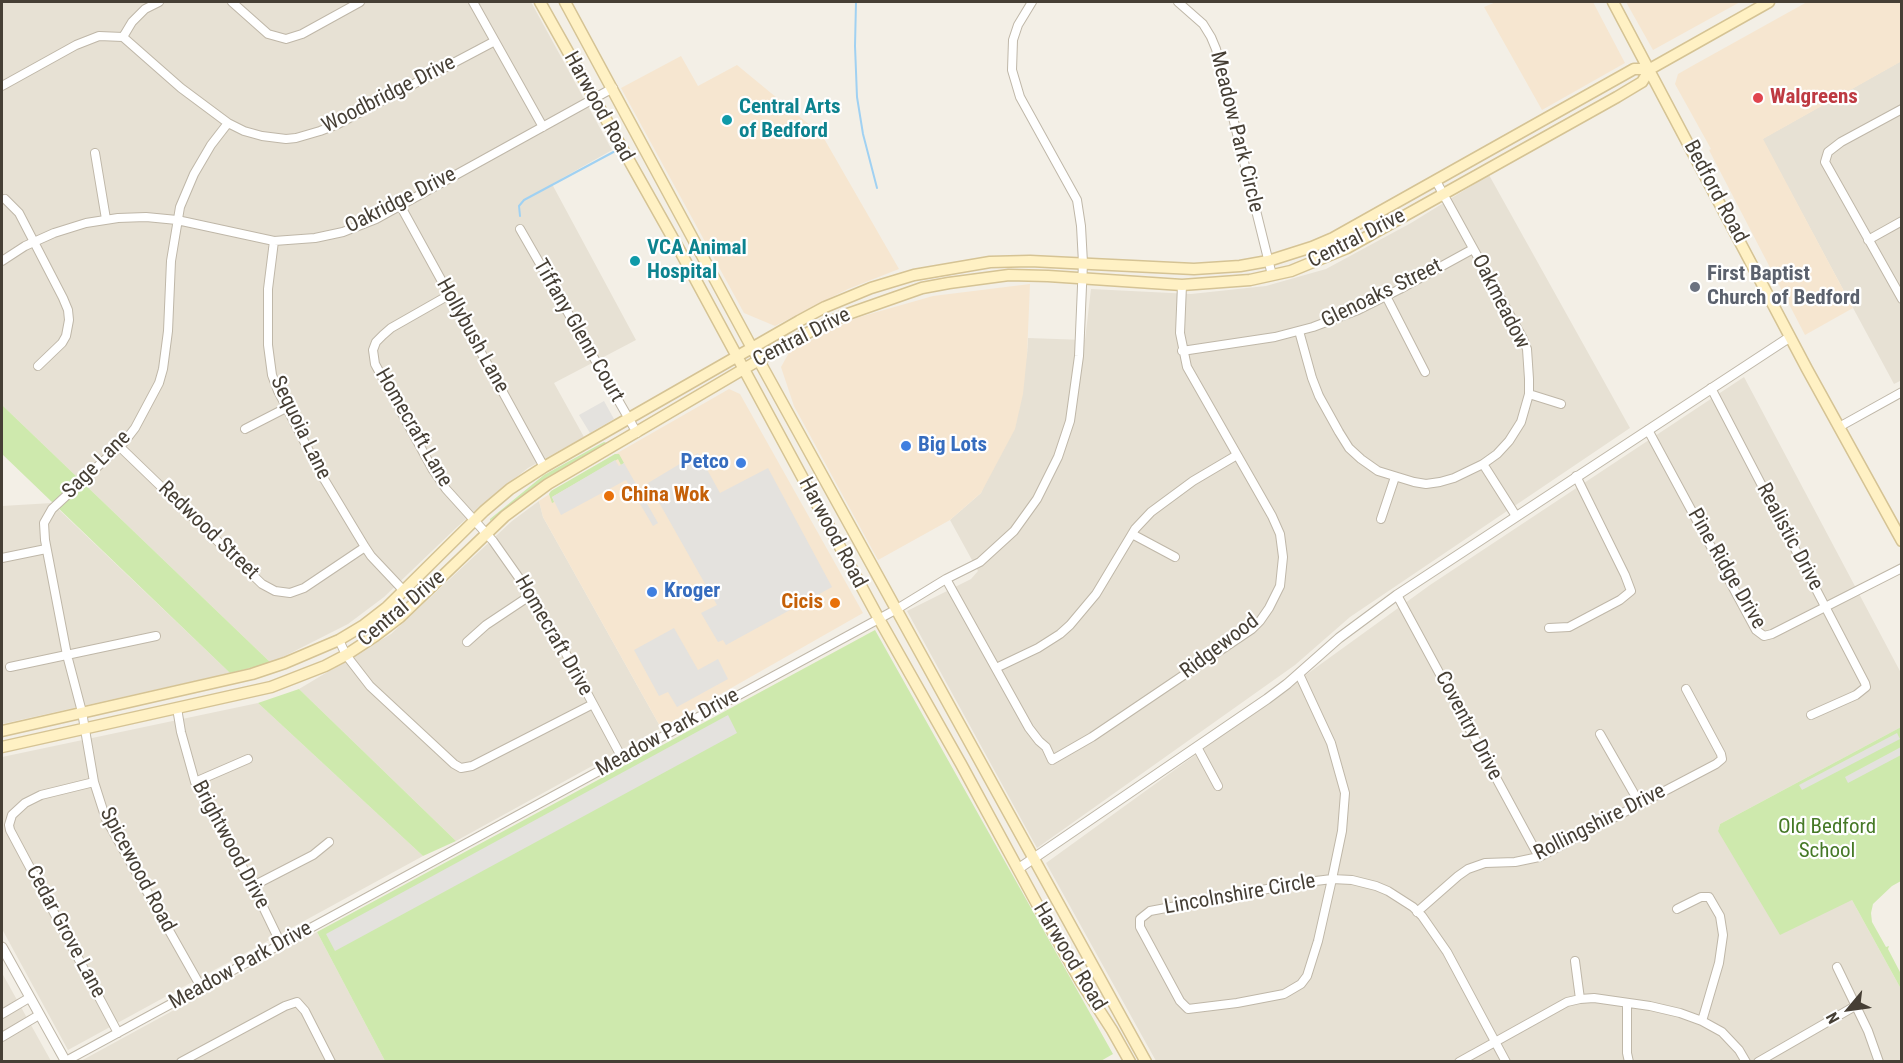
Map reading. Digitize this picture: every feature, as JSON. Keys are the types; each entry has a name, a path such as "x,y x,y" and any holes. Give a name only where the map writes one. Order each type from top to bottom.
{"main road":[{"name":"Harwood Road","path":"540,2 664,222 879,619 1018,869 1081,982 1130,1062"},
{"name":"Harwood Road","path":"565,2 752,348 1146,1062"},
{"name":"Bedford Road","path":"1613,2 1902,541"},
{"name":"Central Drive","path":"2,747 271,687 325,666 375,636 400,616 505,516 548,484 759,360 813,330 867,306 922,288 1009,275 1182,285 1250,280 1291,271 1347,248 1641,82 1650,69 1769,2"},
{"path":"557,32 577,23"},
{"name":"Central Drive","path":"2,731 252,674 339,640 364,625 404,591 510,489 737,356 825,307 862,292 914,275 986,262 1030,261 1194,269 1240,266 1268,261 1334,238 1634,69 1650,69"},
{"path":"664,222 679,212"},
{"path":"986,262 987,278"},
{"path":"862,292 867,306"},
{"path":"814,499 830,489"}],"street":[{"path":"2,86 76,45 99,36 123,37 132,22 145,9 159,2"},
{"path":"232,2 268,33 286,39 302,34 360,2"},
{"path":"473,2 543,127"},
{"path":"1032,2 1018,25 1013,40 1012,69 1020,97 1077,200 1083,263"},
{"name":"Meadow Park Circle","path":"1178,2 1203,24 1216,49 1272,275"},
{"name":"Woodbridge Drive","path":"123,37 181,88 228,123 244,131 286,139 320,131 495,41"},
{"name":"Oakridge Drive","path":"2,261 33,242 54,233 106,219 146,217 177,220 274,241 315,238 343,232 376,219 613,88"},
{"path":"1902,109 1840,142 1828,152 1825,162 1902,298"},
{"name":"Sage Lane","path":"82,712 67,655 46,549 44,524 52,509 120,447 135,428 153,395 163,369 168,331 171,261 177,220 185,192 194,174 211,145 228,123"},
{"path":"95,153 106,219"},
{"name":"Oakmeadow","path":"1299,331 1319,396 1339,432 1349,448 1378,471 1426,484 1440,482 1483,464 1509,441 1521,422 1529,394 1527,349 1436,181"},
{"path":"4,199 19,213 68,310 69,320 62,344 38,366"},
{"name":"Hollybush Lane","path":"400,205 544,467"},
{"path":"1868,240 1902,221"},
{"name":"Tiffany Glenn Court","path":"520,229 637,433"},
{"name":"Sequoia Lane","path":"274,241 268,288 269,354 272,375 286,408 321,474 365,548 404,591"},
{"name":"Glenoaks Street","path":"1182,351 1275,337 1299,331 1358,310 1473,249"},
{"name":"Meadow Park Drive","path":"66,1061 980,562 1014,531 1037,500 1058,457 1070,421 1076,388 1083,263"},
{"name":"Ridgewood","path":"946,579 1029,728 1046,747 1052,760 1092,737 1252,629 1269,608 1280,586 1283,557 1280,534 1272,516 1192,378 1182,351 1180,333 1182,285"},
{"name":"Homecraft Lane","path":"449,295 391,328 376,342 373,358 433,470 446,489 475,521"},
{"path":"1386,296 1425,372"},
{"path":"1018,869 1267,699 1339,638 1397,595 1791,337"},
{"name":"Realistic Drive","path":"1711,388 1862,674 1866,687 1856,695 1811,715"},
{"path":"1839,427 1902,392"},
{"path":"1529,394 1562,404"},
{"path":"245,429 286,408"},
{"name":"Pine Ridge Drive","path":"1648,430 1759,633 1764,636 1902,568"},
{"name":"Redwood Street","path":"120,447 262,584 275,591 290,593 304,588 365,548"},
{"path":"996,668 1038,648 1060,634 1096,594 1132,534 1151,512 1193,481 1237,455"},
{"path":"1483,464 1516,516"},
{"path":"1550,628 1569,627 1620,600 1631,591 1576,476"},
{"path":"1381,519 1395,477"},
{"name":"Homecraft Drive","path":"475,521 516,572 531,595 622,758"},
{"path":"1132,534 1175,557"},
{"path":"2,558 46,549"},
{"path":"467,642 486,625 531,595"},
{"name":"Coventry Drive","path":"1397,595 1539,857"},
{"path":"10,667 156,636"},
{"path":"339,640 346,655 370,686 461,768 472,766 593,704"},
{"path":"1299,674 1331,743 1345,793 1342,831 1332,879 1352,880 1376,886 1388,891 1417,912 1447,952 1506,1062"},
{"name":"Rollingshire Drive","path":"1417,912 1458,876 1478,864 1515,862 1539,857 1722,759 1686,689"},
{"name":"Brightwood Drive","path":"177,708 195,782 253,886 281,944"},
{"name":"Spicewood Road","path":"82,712 94,782 106,819 201,987"},
{"path":"1600,734 1640,804"},
{"path":"1197,747 1218,786"},
{"path":"195,782 248,759"},
{"name":"Cedar Grove Lane","path":"94,782 41,795 25,803 12,815 9,825 118,1033"},
{"path":"253,886 313,855 329,842"},
{"name":"Lincolnshire Circle","path":"1332,879 1307,976 1301,984 1284,994 1188,1009 1180,1001 1140,927 1140,919 1150,911 1332,879"},
{"path":"1677,909 1701,897 1709,897 1720,916 1723,935 1719,963 1702,1021"},
{"path":"2,947 66,1061"},
{"path":"1575,961 1580,999"},
{"path":"1837,966 1857,1005 1879,1062"},
{"path":"2,1014 29,998"},
{"path":"1459,1062 1496,1043 1548,1011 1567,1002 1594,998 1680,1013 1702,1021 1722,1032 1739,1050 1746,1062"},
{"path":"181,1062 285,1006 297,1002 305,1011 331,1062"},
{"path":"1627,1003 1629,1062"},
{"path":"1758,1062 1857,1005"},
{"path":"2,1037 39,1015"}],"shaded area":[{"path":"2,2 531,2 612,150 552,184 636,340 554,383 584,437 528,468 457,527 384,597 348,624 271,663 2,405"},
{"path":"1496,2 1593,2 1625,63 1542,110 1484,7"},
{"path":"1626,2 1740,2 1653,50"},
{"path":"1807,2 1901,2 1902,61 1763,139 1853,308 1805,335 1709,150 1711,149 1675,84 1678,74"},
{"path":"681,56 698,86 737,65 822,135 899,269 848,289 775,326 744,313 621,88"},
{"path":"1901,61 1902,380 1894,384 1762,139"},
{"path":"1489,175 1630,428 1350,617 1295,665 1037,848 907,611 971,579 978,571 950,520 981,493 1027,355 1028,338 1085,340 1091,289 1191,294 1266,286 1326,269 1411,223"},
{"path":"1030,284 1023,394 1015,429 981,493 950,520 878,560 794,406 781,367 790,351 856,318 933,296"},
{"path":"1744,377 1901,673 1901,727 1720,824 1718,831 1852,900 1901,989 1901,1061 1156,1061 1046,863 1430,585"},
{"path":"729,389 740,394 863,613 661,728 543,517 539,501 551,491"},
{"path":"604,401 614,419 590,433 579,415"},
{"path":"698,453 720,493 768,468 832,587 726,645 723,640 718,642 701,613 717,605 648,483"},
{"path":"615,460 619,466 624,463 658,523 653,526 626,480 561,515 552,497"},
{"path":"539,501 543,517 661,728 456,841 299,689 391,634 512,521"},
{"path":"52,503 230,673 2,724 2,506"},
{"path":"674,628 698,670 718,659 728,679 677,707 668,692 659,696 634,650"},
{"path":"258,703 423,856 68,1050 2,929 2,757"},
{"path":"728,715 737,733 335,951 326,934"},
{"path":"1897,733 1900,739 1802,790 1799,785"},
{"path":"1901,747 1901,755 1848,783 1845,777"},
{"path":"317,932 385,1061 79,1062"},
{"path":"2,973 51,1061 2,1061"}],"green space":[{"path":"2,405 271,663 230,673 2,454"},
{"path":"604,442 607,445 526,493 490,521 544,475"},
{"path":"615,454 619,454 624,463 621,465 618,459 552,497 554,502 552,503 549,494 551,491"},
{"path":"875,630 1113,1054 1099,1062 385,1061 317,932"},
{"path":"299,689 456,841 423,856 258,703"},
{"name":"Old Bedford School","path":"1901,727 1901,881 1892,886 1873,904 1871,913 1872,922 1886,947 1889,946 1888,949 1901,974 1901,989 1852,900 1780,935 1718,831 1720,824"}],"waterway":[{"path":"856,2 857,97 863,134 877,188"},
{"path":"520,216 519,206 524,200 619,149"}],"place":[{"name":"Walgreens","path":"1758,98"},
{"name":"Central Arts of Bedford","path":"727,120"},
{"name":"VCA Animal Hospital","path":"635,261"},
{"name":"First Baptist Church of Bedford","path":"1695,287"},
{"name":"Big Lots","path":"906,446"},
{"name":"Petco","path":"741,463"},
{"name":"China Wok","path":"609,496"},
{"name":"Kroger","path":"652,592"},
{"name":"Cicis","path":"835,603"}]}
